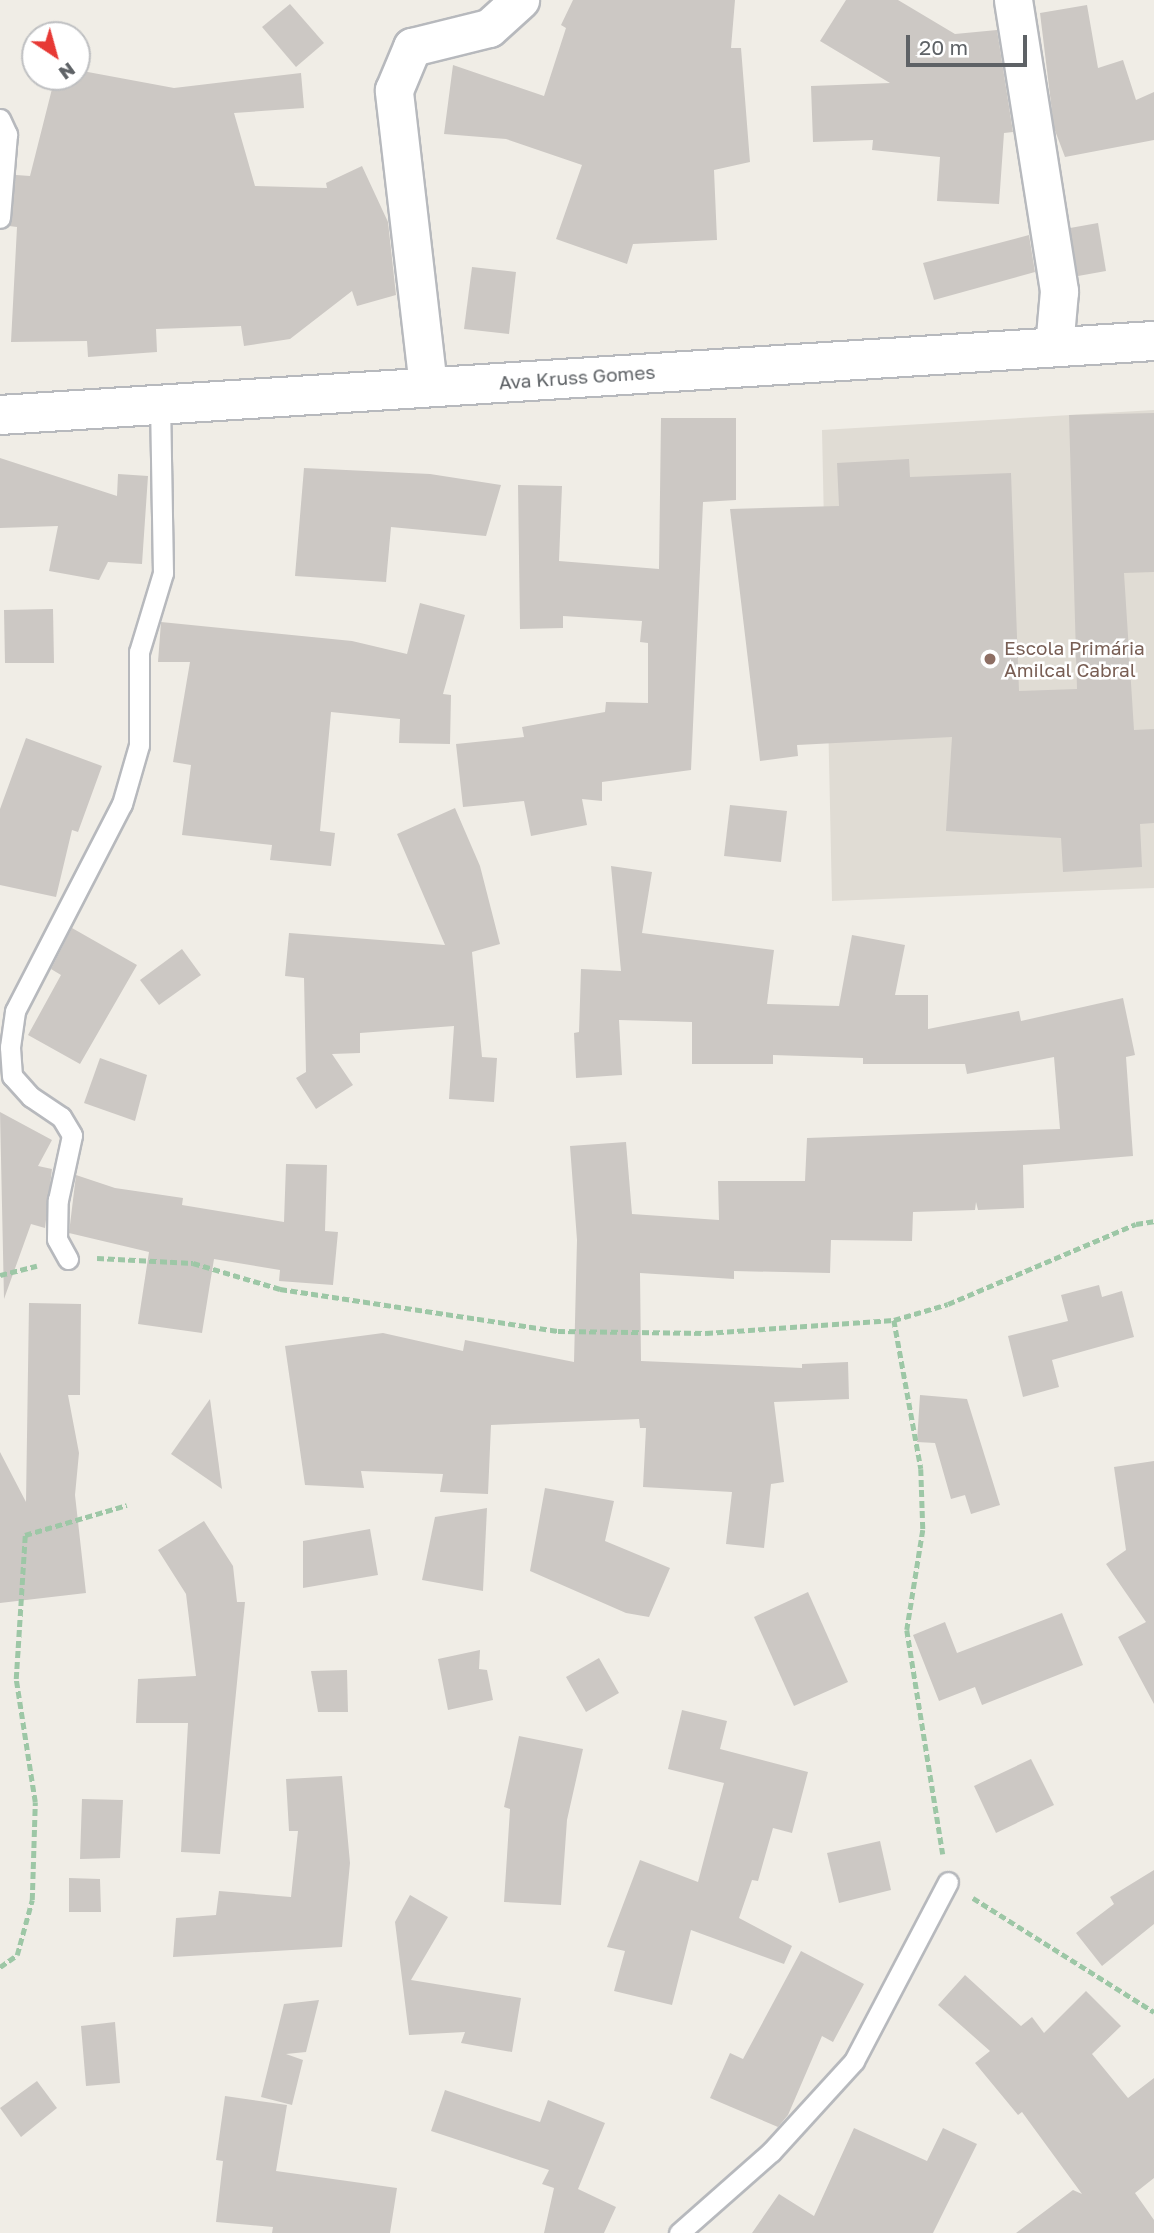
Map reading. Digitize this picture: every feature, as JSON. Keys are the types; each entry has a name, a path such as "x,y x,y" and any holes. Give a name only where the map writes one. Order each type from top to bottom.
{"street":[{"path":"428,386 394,90 412,47 489,28 520,0"},
{"path":"1013,0 1059,291 1054,347"},
{"name":"Ava Kruss Gomes","path":"0,415 1154,341"}],"lane":[{"path":"0,119 7,134 0,218"},
{"path":"68,1258 57,1239 58,1200 72,1135 61,1116 31,1097 12,1076 10,1047 15,1011 121,804 139,745 139,652 163,573 160,404"},
{"path":"679,2233 771,2152 854,2061 948,1882"}],"path":[{"path":"0,1275 68,1258 150,1257 193,1263 280,1289 558,1331 706,1333 894,1320 948,1304 1136,1224 1154,1221"},
{"path":"894,1320 921,1469 923,1530 907,1630 911,1668 948,1882 1154,2012"},
{"path":"0,1967 17,1955 32,1900 35,1802 16,1679 25,1535 127,1506"}],"shaded area":[{"name":"Escola Primária Amilcal Cabral","path":"1154,410 1154,888 832,901 822,430"}],"building":[{"path":"573,0 735,0 731,48 741,48 750,162 714,170 717,240 633,244 627,264 556,239 582,165 506,139 444,134 453,65 544,96 566,28 561,25"},
{"path":"846,0 898,0 955,34 997,30 1013,132 1004,133 999,204 937,201 940,157 872,150 873,140 813,142 811,86 890,83 820,41"},
{"path":"290,4 324,43 296,67 262,27"},
{"path":"1087,5 1098,68 1123,60 1136,100 1154,92 1154,140 1065,157 1054,128 1040,13"},
{"path":"91,73 174,88 301,73 304,108 234,113 255,186 327,188 326,183 362,166 388,222 396,295 357,306 352,291 290,339 244,346 241,326 156,329 157,352 88,357 87,341 11,342 17,227 9,226 16,175 30,176 51,91 91,91"},
{"path":"1098,223 1106,271 1078,276 1070,228"},
{"path":"1029,235 1035,272 934,300 923,263"},
{"path":"472,267 516,272 509,334 464,329"},
{"name":"Escola Primária Amilcal Cabral","path":"1154,413 1154,572 1124,573 1134,730 1154,729 1154,823 1140,824 1142,867 1063,872 1061,838 946,831 952,737 797,745 798,756 760,761 730,509 839,506 837,463 909,459 910,477 1011,473 1019,691 1077,689 1069,415"},
{"path":"661,418 736,418 736,500 703,502 691,770 602,782 602,801 582,799 587,825 531,836 524,801 463,807 456,744 524,737 522,727 605,712 606,702 648,703 648,643 640,642 642,621 563,616 563,628 520,629 518,485 562,486 559,561 659,569"},
{"path":"0,458 117,496 118,474 148,476 142,564 108,562 99,580 49,571 58,526 0,528"},
{"path":"304,468 430,474 501,485 486,536 391,527 386,582 295,576"},
{"path":"420,603 465,615 443,694 451,695 450,744 399,743 400,719 331,712 320,831 335,833 331,866 270,860 272,845 182,835 191,765 173,762 190,662 158,662 161,622 352,641 407,654"},
{"path":"53,609 54,663 5,663 4,610"},
{"path":"26,738 102,766 78,832 72,830 56,897 0,885 0,809"},
{"path":"730,805 787,811 781,862 724,856"},
{"path":"455,808 480,866 500,944 472,952 482,1057 497,1058 494,1102 449,1099 454,1026 360,1033 360,1053 332,1054 353,1085 316,1109 296,1078 306,1072 304,978 285,976 289,933 445,945 397,834"},
{"path":"611,866 652,872 642,933 774,950 767,1004 839,1006 852,935 905,945 895,995 928,995 928,1029 1019,1011 1021,1021 1123,998 1135,1055 1126,1057 1133,1156 1023,1165 1024,1208 978,1210 976,1202 975,1210 913,1212 912,1241 831,1240 830,1273 734,1271 734,1279 640,1273 641,1361 802,1368 802,1364 848,1362 849,1399 774,1402 784,1482 771,1484 764,1548 726,1544 732,1492 643,1487 646,1428 640,1428 639,1419 491,1425 488,1494 440,1492 443,1474 361,1471 364,1488 305,1485 285,1346 383,1333 463,1351 465,1340 574,1362 577,1240 570,1146 626,1142 632,1214 719,1220 718,1181 805,1181 807,1138 1060,1129 1054,1057 967,1074 965,1064 863,1064 863,1058 773,1055 773,1064 692,1064 692,1022 619,1020 622,1075 576,1078 574,1033 579,1032 581,969 621,971"},
{"path":"72,928 137,965 80,1064 28,1035 61,975 51,969"},
{"path":"182,949 201,975 159,1005 140,980"},
{"path":"100,1058 147,1075 135,1121 84,1103"},
{"path":"0,1112 52,1140 38,1166 52,1169 45,1228 31,1224 4,1299"},
{"path":"286,1164 327,1165 325,1231 338,1232 333,1285 279,1281 280,1270 214,1259 202,1333 138,1324 149,1252 69,1233 76,1175 115,1188 183,1198 182,1205 284,1222"},
{"path":"1099,1285 1102,1297 1122,1291 1134,1337 1052,1360 1059,1387 1023,1397 1008,1336 1068,1321 1061,1295"},
{"path":"29,1303 81,1304 80,1395 68,1395 79,1453 75,1495 86,1593 0,1603 0,1452 26,1502"},
{"path":"920,1395 967,1399 1000,1505 971,1514 965,1495 951,1499 935,1443 917,1442"},
{"path":"210,1399 222,1489 171,1454"},
{"path":"1154,1461 1154,1704 1118,1637 1146,1622 1106,1564 1126,1550 1114,1467"},
{"path":"545,1488 614,1501 605,1541 670,1568 649,1617 626,1613 530,1571"},
{"path":"487,1508 483,1591 422,1580 435,1517"},
{"path":"204,1521 233,1566 237,1602 245,1602 220,1854 181,1852 188,1723 136,1723 138,1679 196,1676 186,1594 158,1550"},
{"path":"370,1529 378,1575 303,1588 303,1541"},
{"path":"808,1592 848,1682 794,1706 754,1617"},
{"path":"1062,1613 1083,1665 982,1705 975,1687 939,1701 913,1635 945,1622 957,1653"},
{"path":"480,1650 479,1669 487,1670 493,1700 448,1710 438,1659"},
{"path":"599,1658 619,1693 586,1712 566,1677"},
{"path":"347,1670 348,1712 318,1712 311,1671"},
{"path":"682,1710 727,1721 720,1749 808,1772 792,1833 773,1828 758,1881 752,1880 739,1918 792,1946 784,1964 691,1930 672,2005 614,1991 625,1951 607,1947 640,1860 698,1882 724,1783 668,1769"},
{"path":"519,1736 583,1749 567,1820 561,1905 504,1902 510,1809 504,1807"},
{"path":"1031,1759 1054,1805 996,1833 974,1786"},
{"path":"342,1776 350,1863 342,1947 173,1957 176,1918 216,1915 219,1891 291,1897 298,1831 289,1831 286,1779"},
{"path":"82,1799 123,1800 120,1858 80,1859"},
{"path":"880,1841 891,1890 839,1903 827,1853"},
{"path":"1154,1870 1154,1924 1102,1966 1076,1933 1114,1904 1110,1897"},
{"path":"69,1878 100,1879 101,1912 69,1912"},
{"path":"410,1895 448,1917 411,1980 521,1998 512,2052 461,2043 465,2032 409,2035 395,1922"},
{"path":"801,1951 864,1984 833,2042 822,2036 788,2115 778,2127 710,2098 730,2053 743,2059"},
{"path":"965,1975 1021,2026 1032,2017 1044,2033 1086,1991 1121,2026 1092,2054 1128,2098 1154,2078 1154,2178 1135,2193 1154,2220 1154,2233 1016,2233 1073,2190 1082,2194 1022,2112 1018,2115 975,2063 990,2051 938,2005"},
{"path":"319,2000 306,2052 286,2054 303,2060 292,2105 261,2097 284,2004"},
{"path":"115,2022 120,2083 86,2086 81,2026"},
{"path":"37,2081 57,2108 21,2137 0,2108"},
{"path":"445,2090 540,2122 548,2100 605,2123 578,2189 616,2207 604,2233 544,2233 554,2188 542,2184 549,2170 431,2131"},
{"path":"225,2096 287,2105 276,2171 397,2188 390,2233 272,2233 273,2227 216,2222 223,2161 216,2160"},
{"path":"854,2128 927,2161 943,2128 977,2144 933,2233 752,2233 779,2194 814,2216"}],"place":[{"name":"Escola Primária Amilcal Cabral","path":"990,659"}]}
